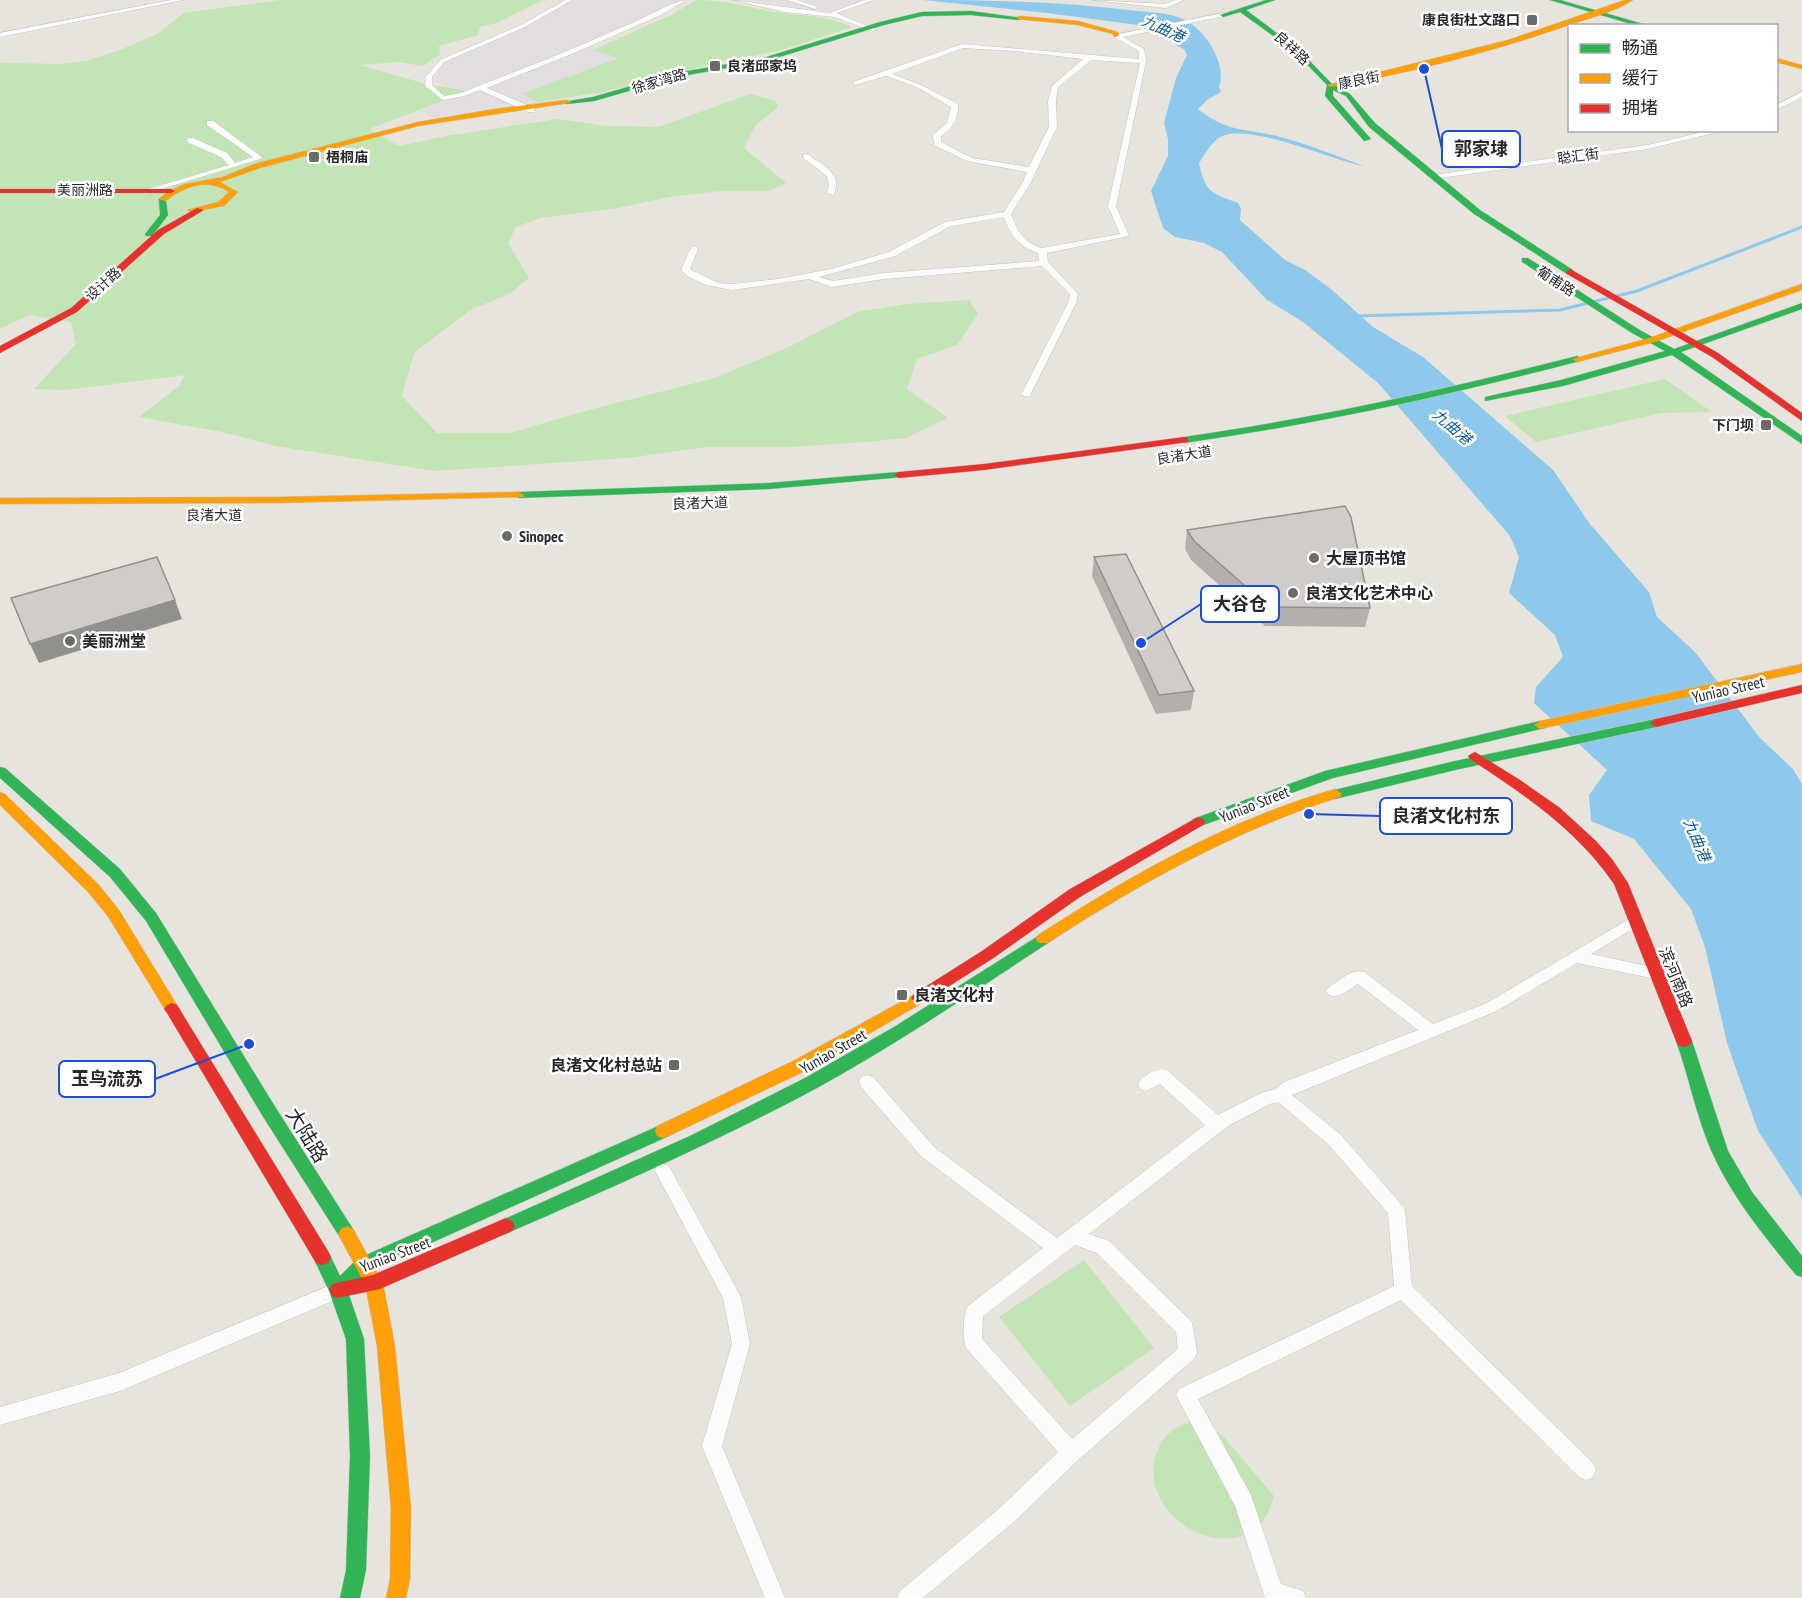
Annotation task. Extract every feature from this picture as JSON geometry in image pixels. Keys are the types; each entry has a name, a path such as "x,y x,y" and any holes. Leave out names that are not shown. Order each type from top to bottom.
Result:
{"main road":[{"path":"1223,15 1272,0"},
{"path":"1552,0 1585,9 1603,6 1643,24"},
{"name":"康良街","path":"1330,90 1498,46 1603,6 1630,0"},
{"name":"康良街","path":"1330,90 1351,76 1516,33 1585,9"},
{"name":"良祥路","path":"1242,10 1295,49 1330,90"},
{"name":"徐家湾路","path":"165,199 201,183 225,179 257,166 399,128 456,117 618,98 695,75 773,66 871,29 922,17 971,15 1067,24 1116,36"},
{"path":"1778,61 1802,67"},
{"path":"1330,90 1374,145"},
{"name":"葡甫路","path":"1330,90 1348,95 1372,125 1477,212 1571,273 1715,355 1802,418"},
{"name":"徐家湾路","path":"227,186 286,163 390,135 458,120 528,109"},
{"path":"165,199 177,210 200,210 228,200 234,192 227,186 201,183"},
{"name":"美丽洲路","path":"0,191 148,192 165,199"},
{"name":"葡甫路","path":"1432,194 1551,279 1691,363 1802,441"},
{"name":"美丽洲路","path":"0,195 143,195 165,199"},
{"name":"设计路","path":"0,343 53,311 138,245 164,215 165,199"},
{"name":"设计路","path":"0,350 74,310 161,232 200,210"},
{"name":"良渚大道","path":"0,501 496,496 769,486 951,470 1109,452 1239,433 1476,386 1652,340 1802,287"},
{"path":"1473,402 1563,383 1673,352 1802,306"},
{"path":"768,500 1053,472"},
{"path":"484,510 529,509"},
{"name":"Yuniao Street","path":"338,1290 363,1265 649,1137 799,1066 910,1004 987,955 1075,893 1202,820 1330,774 1463,742 1802,668"},
{"name":"Yuniao Street","path":"338,1290 374,1283 657,1160 811,1083 908,1027 1117,890 1227,832 1296,805 1409,774 1545,748 1802,689"},
{"name":"滨河南路","path":"1463,742 1478,759 1545,802 1607,861 1621,883 1634,921 1686,1047 1720,1151 1735,1178 1780,1243 1802,1269"},
{"name":"大陆路","path":"0,771 115,873 151,917 268,1110 345,1230 374,1283 386,1346 401,1508 400,1579 396,1598"},
{"path":"0,797 94,889 114,914 318,1249 338,1290 355,1339 360,1456 356,1570 350,1598"}],"street":[{"path":"0,34 180,0"},
{"path":"569,0 523,26 442,60 427,81 431,90 443,98 453,98 570,53 659,14 683,0"},
{"path":"736,0 784,10 835,14 871,0"},
{"path":"790,0 835,14 871,29"},
{"path":"1095,0 1166,6 1181,0"},
{"path":"1116,36 1149,32 1223,15"},
{"name":"徐家湾路","path":"1116,36 1142,50 1143,61"},
{"path":"855,83 962,46 1014,48 1089,58 1143,61 1112,206 1125,236 1042,251 1033,249 1013,233 1007,214"},
{"path":"694,249 685,270 694,278 719,287 752,285 810,276 893,254 930,231 948,224 1007,214 1027,182 1053,127 1052,101 1055,86 1089,58"},
{"path":"886,74 919,86 955,106 954,117 945,131 937,135 936,143 948,152 959,158 1031,170"},
{"path":"481,88 528,109"},
{"path":"1778,107 1802,94"},
{"path":"148,192 259,158 210,123"},
{"name":"聪汇街","path":"1433,177 1648,147 1714,132"},
{"path":"190,140 224,155 234,166"},
{"path":"806,156 833,176 835,182 831,193"},
{"path":"1026,395 1073,301 1074,294 1044,263 1042,251"},
{"path":"810,276 832,284 885,276 1044,263"},
{"path":"1071,1453 973,1342 974,1312 1217,1125 1267,1098 1281,1095 1290,1087 1492,1007 1634,921"},
{"path":"1575,957 1656,973"},
{"path":"1334,991 1359,976 1431,1032"},
{"path":"1146,1084 1161,1075 1217,1125"},
{"path":"867,1082 928,1152 1057,1248"},
{"path":"1281,1095 1335,1140 1396,1210 1403,1290 1586,1470"},
{"path":"663,1171 732,1297 741,1344 712,1446 775,1598"},
{"path":"907,1598 1008,1514 1071,1453 1188,1352 1185,1328 1103,1247 1072,1236"},
{"path":"0,1416 120,1382 338,1290"},
{"path":"1296,1598 1273,1592 1244,1502 1186,1395 1403,1290"}],"shaded area":[{"path":"569,0 678,0 659,14 594,41 593,50 620,58 523,94 538,102 495,106 432,118 419,111 468,93 435,82 442,61 523,26"},
{"path":"752,0 870,0 833,12"}],"green space":[{"path":"280,0 543,0 497,23 480,27 478,35 439,46 440,55 422,66 400,62 360,65 426,84 469,91 369,129 399,146 446,136 558,119 607,126 658,127 750,94 776,101 778,107 756,125 744,148 786,183 769,191 721,191 669,197 618,208 540,218 516,227 508,243 529,278 511,293 470,310 414,353 402,396 437,433 510,433 585,411 715,378 791,346 857,312 907,304 969,300 978,314 957,345 917,359 907,389 948,418 906,438 790,447 707,447 627,458 434,471 276,446 222,432 139,417 179,386 185,375 65,390 34,389 76,344 71,322 29,315 0,329 0,63 61,64 86,61 120,50 157,34 184,13"},
{"path":"696,0 726,2 775,12 824,18 852,27 778,51 720,62 603,92 538,102 522,94 619,58 593,50 673,14"},
{"path":"1665,379 1712,412 1661,413 1536,442 1505,416"},
{"path":"1084,1260 1154,1348 1070,1406 999,1317"},
{"path":"1200,1419 1224,1437 1274,1496 1268,1513 1253,1530 1235,1538 1214,1538 1194,1531 1176,1518 1162,1501 1154,1481 1155,1458 1161,1442 1177,1427"}],"water":[{"name":"九曲港","path":"923,0 1077,5 1156,13 1183,19 1206,38 1220,68 1221,92 1207,100 1198,109 1228,126 1290,140 1364,166 1265,137 1245,134 1228,134 1216,140 1199,163 1207,186 1215,194 1238,203 1241,209 1240,220 1285,260 1305,270 1331,289 1373,327 1423,357 1553,470 1590,524 1649,592 1657,617 1695,652 1760,738 1793,769 1802,784 1802,1198 1758,1131 1727,1043 1705,947 1691,909 1634,839 1591,821 1589,795 1607,770 1534,703 1536,687 1563,657 1555,635 1509,593 1519,557 1510,536 1378,383 1303,322 1267,300 1222,252 1204,243 1175,237 1163,228 1151,191 1168,156 1168,139 1164,123 1176,78 1187,55 1184,49 1177,46 1171,36 1153,27"}],"building":[{"name":"良渚文化艺术中心","path":"1345,506 1351,517 1370,608 1269,607 1194,541 1187,530"},
{"path":"1126,554 1194,691 1159,695 1094,557"},
{"path":"157,557 175,600 30,644 11,598"}],"waterway":[{"path":"1356,316 1560,310 1637,291 1802,227"}],"traffic: fast":[{"path":"1223,15 1272,0"},
{"path":"1553,0 1640,24"},
{"path":"1242,10 1295,49 1330,85 1348,95 1372,125 1477,212 1570,272"},
{"path":"567,102 594,99 676,75 764,60 882,23 922,14 971,13 1019,18"},
{"path":"1330,85 1329,96 1367,139"},
{"path":"149,234 164,215 162,201"},
{"path":"1525,260 1635,331 1691,362 1802,441"},
{"path":"1488,399 1563,383 1673,352 1802,306"},
{"path":"1184,440 1283,425 1382,406 1577,359"},
{"path":"519,495 769,486 899,475"},
{"path":"1335,794 1455,765 1656,723"},
{"path":"1198,822 1330,774 1540,725"},
{"path":"0,771 115,873 151,917 268,1110 347,1234"},
{"path":"506,1226 622,1175 774,1103 900,1031 1043,939"},
{"path":"1684,1041 1715,1138 1727,1166 1757,1212 1802,1269"},
{"path":"338,1290 363,1265 663,1131"},
{"path":"322,1257 338,1290 355,1339 360,1456 356,1570 350,1598"}],"traffic: slow":[{"path":"1330,85 1487,48 1559,27 1630,0"},
{"path":"1019,18 1078,23 1116,33 1116,36"},
{"path":"1778,61 1802,67"},
{"path":"201,183 225,179 257,166 418,124 567,102"},
{"path":"163,199 170,193 198,183 217,184 234,192 221,204 191,210"},
{"path":"1577,359 1652,340 1802,287"},
{"path":"0,501 277,500 519,495"},
{"path":"1540,725 1802,668"},
{"path":"1043,939 1112,895 1183,855 1257,821 1335,794"},
{"path":"0,797 94,889 114,914 172,1009"},
{"path":"663,1131 799,1066 919,998"},
{"path":"347,1234 374,1283 386,1346 401,1508 400,1579 396,1598"}],"traffic: jam":[{"path":"0,191 171,191"},
{"path":"0,350 74,310 161,232 200,210"},
{"path":"1570,272 1715,355 1802,418"},
{"path":"899,475 984,467 1184,440"},
{"path":"1656,723 1802,689"},
{"path":"1475,756 1536,797 1574,827 1607,863 1621,883 1684,1041"},
{"path":"919,998 987,955 1075,893 1198,822"},
{"path":"172,1009 322,1257"},
{"path":"338,1290 374,1283 506,1226"}],"place":[{"name":"康良街杜文路口","path":"1532,20"},
{"name":"良渚邱家坞","path":"715,66"},
{"name":"郭家埭","path":"1424,69"},
{"name":"梧桐庙","path":"314,157"},
{"name":"下门坝","path":"1766,425"},
{"name":"Sinopec","path":"507,536"},
{"name":"大屋顶书馆","path":"1314,558"},
{"name":"良渚文化艺术中心","path":"1293,593"},
{"name":"美丽洲堂","path":"70,641"},
{"name":"大谷仓","path":"1141,643"},
{"name":"良渚文化村东","path":"1309,814"},
{"name":"良渚文化村","path":"902,995"},
{"name":"玉鸟流苏","path":"249,1044"},
{"name":"良渚文化村总站","path":"674,1065"}]}
